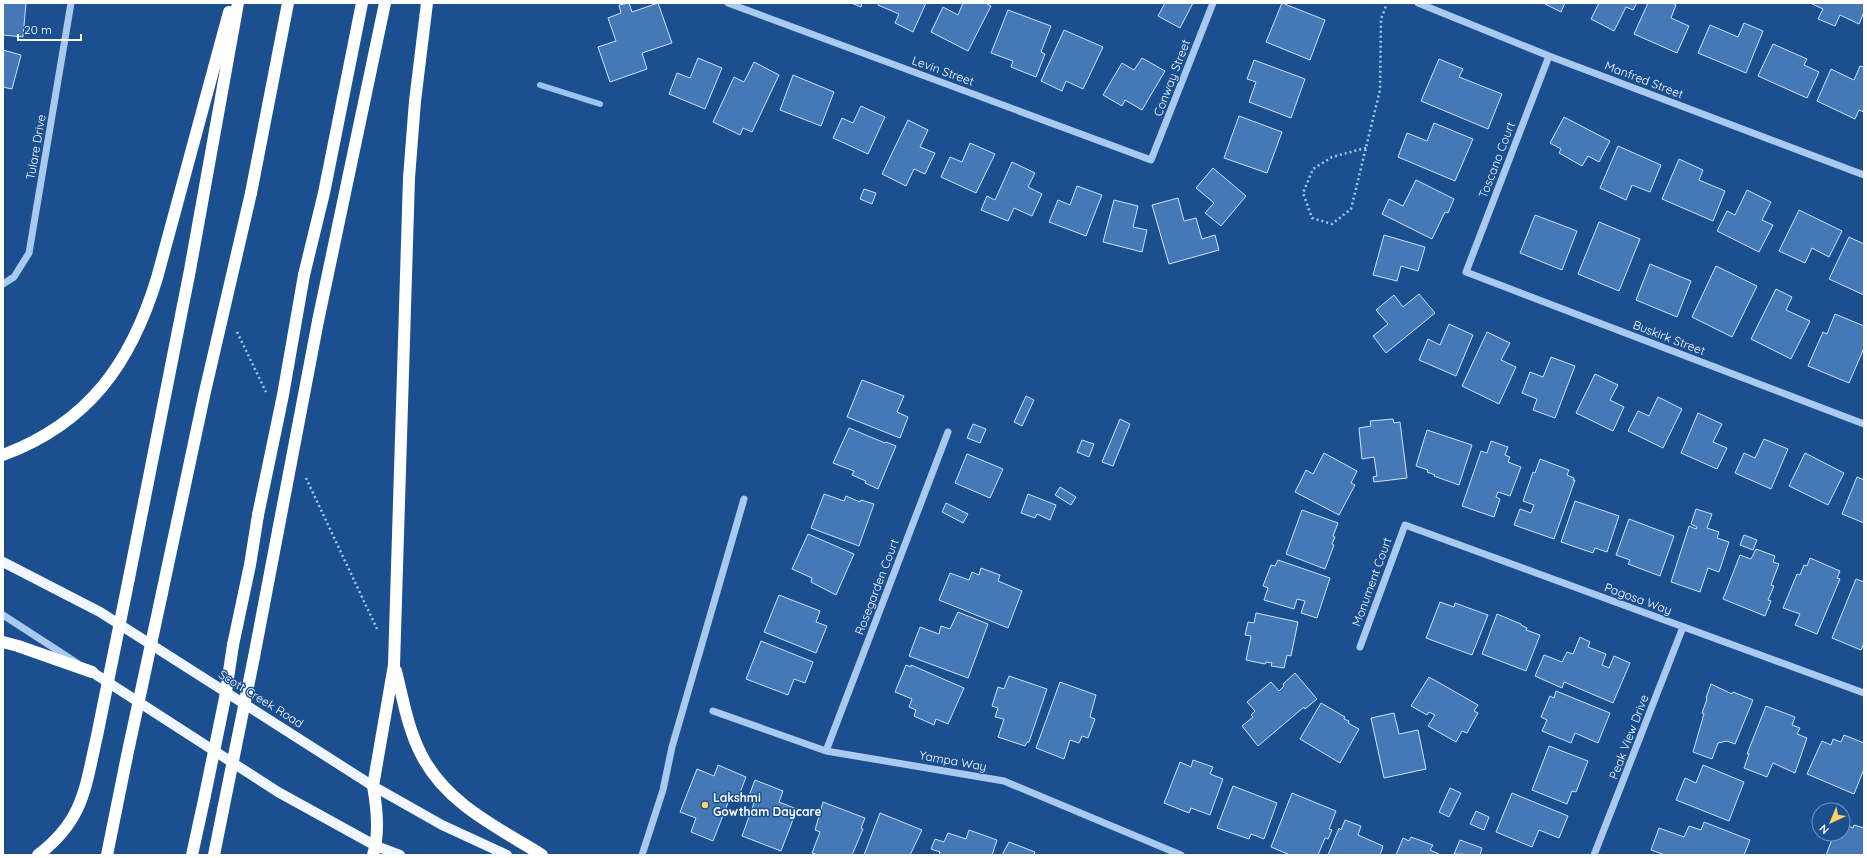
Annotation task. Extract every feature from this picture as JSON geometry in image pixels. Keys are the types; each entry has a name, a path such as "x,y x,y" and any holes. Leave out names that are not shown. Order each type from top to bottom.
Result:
{"highway":[{"path":"3,455 32,443 56,429 76,414 110,378 125,356 148,307 157,278 231,3"},
{"path":"38,855 52,844 66,829 77,811 84,790 129,578 186,293 238,3"},
{"path":"107,855 204,396 250,193 288,3"},
{"path":"192,855 225,698 233,645 283,395 304,275 324,193 362,3"},
{"path":"214,855 254,657 318,321 385,3"},
{"path":"374,851 377,804 373,786 394,665 408,202 415,101 427,3"},
{"path":"3,642 92,672"},
{"path":"394,665 410,728 421,755 434,776 452,797 472,812 542,855"}],"main road":[{"name":"Scott Creek Road","path":"3,562 100,612 373,786 442,825 507,855"},
{"path":"92,672 278,792 374,851 400,855"}],"street":[{"name":"Tulare Drive","path":"3,284 14,277 29,253 71,3"},
{"name":"Levin Street","path":"728,3 1151,160"},
{"name":"Conway Street","path":"1151,160 1213,3"},
{"name":"Manfred Street","path":"1418,3 1549,56 1864,175"},
{"name":"Toscano Court","path":"1466,272 1549,56"},
{"name":"Buskirk Street","path":"1466,272 1864,424"},
{"name":"Rosegarden Court","path":"826,751 948,432"},
{"path":"642,855 661,797 672,747 744,499"},
{"name":"Pagosa Way","path":"1405,525 1864,693"},
{"name":"Monument Court","path":"1360,647 1405,525"},
{"path":"3,616 92,672"},
{"name":"Peak View Drive","path":"1594,855 1683,627"},
{"name":"Yampa Way","path":"713,711 826,751 1004,781 1181,855"}],"path":[{"path":"1366,148 1332,158 1313,169 1303,193 1312,218 1332,224 1351,209 1366,148 1380,90 1381,19 1387,3"}],"building":[{"path":"3,3 26,3 23,37 3,35"},
{"path":"629,3 632,12 658,3 672,43 642,53 647,69 610,82 598,47 616,41 608,18 621,13 619,5"},
{"path":"851,3 862,3 861,7"},
{"path":"879,3 926,3 913,32 895,23 899,14 878,5"},
{"path":"963,3 985,3 991,6 968,51 931,32 943,7 958,15"},
{"path":"1165,3 1193,3 1180,28 1158,16"},
{"path":"1282,3 1325,20 1310,60 1266,42"},
{"path":"1543,3 1565,3 1561,12"},
{"path":"1599,3 1637,3 1633,10 1626,7 1614,31 1591,19"},
{"path":"1648,3 1672,3 1676,5 1671,18 1689,26 1677,53 1634,34"},
{"path":"1810,3 1864,3 1864,12 1859,24 1840,15 1835,26 1818,19 1823,9"},
{"path":"1008,10 1051,26 1041,52 1045,54 1036,77 1011,67 1013,61 991,53"},
{"path":"1744,23 1763,31 1746,73 1698,53 1710,25 1738,37"},
{"path":"1064,30 1103,47 1083,89 1066,81 1062,91 1041,81"},
{"path":"1773,44 1807,59 1804,65 1819,72 1807,98 1758,76"},
{"path":"3,50 21,55 12,89 3,87"},
{"path":"698,58 722,68 705,109 669,94 677,73 690,78"},
{"path":"1142,58 1165,71 1142,110 1125,100 1122,106 1103,95 1122,63 1134,70"},
{"path":"1439,59 1463,69 1459,77 1502,94 1488,129 1421,101"},
{"path":"1254,60 1305,79 1291,118 1249,102 1256,82 1247,79"},
{"path":"754,62 779,75 752,132 743,128 740,135 713,122 734,77 744,82"},
{"path":"1860,66 1864,67 1864,112 1859,110 1855,119 1817,101 1831,69 1854,80"},
{"path":"793,75 834,92 821,126 780,110"},
{"path":"861,106 885,117 868,154 833,138 842,118 853,123"},
{"path":"1239,116 1282,132 1267,173 1224,158"},
{"path":"1564,117 1610,141 1599,162 1588,156 1582,166 1559,153 1561,149 1550,143"},
{"path":"908,120 928,130 920,147 935,153 925,174 914,169 906,186 882,174"},
{"path":"1434,123 1473,139 1455,181 1398,157 1407,133 1427,141"},
{"path":"970,143 995,154 976,193 941,177 950,157 962,162"},
{"path":"1618,146 1661,165 1650,192 1632,185 1626,200 1600,188"},
{"path":"1679,159 1703,170 1699,180 1725,191 1713,221 1662,199"},
{"path":"1012,162 1035,173 1028,187 1042,194 1032,216 1014,208 1008,221 981,210 987,196 995,200"},
{"path":"1213,168 1246,196 1221,226 1205,213 1214,203 1196,188"},
{"path":"1416,180 1454,199 1448,213 1445,212 1432,239 1382,214 1389,199 1403,206"},
{"path":"1077,186 1102,195 1086,236 1049,222 1058,200 1070,205"},
{"path":"864,189 876,193 872,204 860,199"},
{"path":"1747,190 1771,202 1762,220 1773,225 1759,252 1717,231 1727,211 1735,215"},
{"path":"1178,198 1184,221 1196,218 1202,239 1215,235 1219,250 1169,264 1152,205"},
{"path":"1114,200 1138,206 1133,227 1147,230 1142,252 1103,242"},
{"path":"1799,210 1842,231 1829,257 1812,248 1805,263 1779,251"},
{"path":"1535,215 1577,231 1562,270 1520,253"},
{"path":"1599,222 1640,239 1619,291 1578,274"},
{"path":"1384,235 1425,247 1418,271 1401,266 1397,281 1373,275"},
{"path":"1849,237 1864,244 1864,295 1829,279"},
{"path":"1650,264 1691,281 1677,317 1636,300"},
{"path":"1716,266 1757,286 1732,337 1692,317"},
{"path":"1776,289 1792,297 1786,310 1810,321 1791,359 1751,339"},
{"path":"1419,294 1435,313 1386,353 1373,336 1388,324 1376,310 1394,295 1403,307"},
{"path":"1835,314 1864,326 1864,348 1849,383 1808,366 1823,332 1827,334"},
{"path":"1449,324 1473,335 1456,376 1419,360 1428,339 1440,345"},
{"path":"1487,332 1510,343 1501,360 1516,367 1499,404 1462,386"},
{"path":"1551,357 1575,366 1555,418 1533,410 1537,399 1522,393 1530,372 1543,377"},
{"path":"1595,374 1618,385 1610,400 1624,407 1613,431 1576,413"},
{"path":"862,380 904,396 897,412 908,417 900,438 847,417"},
{"path":"1026,396 1034,400 1022,426 1014,422"},
{"path":"1658,397 1682,409 1663,448 1628,431 1638,411 1649,416"},
{"path":"1698,413 1722,424 1713,442 1727,448 1717,469 1681,453"},
{"path":"1120,419 1130,424 1113,466 1102,462"},
{"path":"1393,419 1394,423 1400,422 1407,478 1374,482 1373,477 1377,476 1374,457 1362,459 1359,428 1371,426 1370,421"},
{"path":"973,424 986,429 980,443 967,438"},
{"path":"849,428 896,446 878,489 865,483 866,481 852,475 854,471 833,463"},
{"path":"1427,430 1472,445 1459,485 1434,476 1435,475 1427,472 1428,470 1416,466"},
{"path":"1764,439 1788,449 1771,489 1735,473 1744,453 1755,458"},
{"path":"1082,440 1094,444 1089,457 1077,452"},
{"path":"1491,441 1508,447 1505,455 1510,457 1508,462 1521,467 1510,496 1498,492 1496,497 1500,499 1494,517 1462,506 1481,451 1487,453"},
{"path":"1324,453 1357,471 1351,483 1355,485 1339,515 1295,492 1306,470 1313,474"},
{"path":"1805,453 1844,473 1828,505 1789,486"},
{"path":"967,454 1003,469 990,498 955,483"},
{"path":"1540,459 1569,470 1567,475 1575,480 1554,539 1514,525 1520,509 1531,513 1534,505 1523,501 1533,472 1535,473"},
{"path":"1857,477 1864,480 1864,523 1842,514"},
{"path":"1060,487 1076,497 1071,505 1055,495"},
{"path":"824,494 844,501 846,496 860,502 861,500 874,504 859,546 811,528"},
{"path":"1028,494 1056,505 1050,520 1037,514 1035,518 1021,513"},
{"path":"1575,501 1619,516 1607,552 1595,548 1593,553 1561,542"},
{"path":"946,503 968,514 963,523 942,512"},
{"path":"1696,509 1712,514 1707,528 1719,532 1717,538 1729,542 1719,572 1708,568 1700,592 1671,582 1689,526 1696,529 1697,527 1691,524"},
{"path":"1302,510 1338,523 1333,536 1335,537 1332,544 1334,545 1325,569 1286,554"},
{"path":"1629,519 1674,536 1660,576 1628,564 1630,560 1616,555"},
{"path":"808,534 854,554 836,595 811,582 812,578 792,569"},
{"path":"1744,535 1757,540 1753,550 1740,545"},
{"path":"1756,549 1775,556 1773,562 1779,564 1771,585 1774,586 1768,600 1771,601 1765,616 1723,599 1740,555 1751,559"},
{"path":"1810,558 1840,571 1837,578 1840,579 1817,634 1795,625 1800,614 1783,608 1797,574 1800,575 1804,565 1807,566"},
{"path":"1278,560 1330,578 1317,618 1301,613 1305,601 1297,599 1294,609 1264,600 1268,588 1263,586 1271,565 1275,566"},
{"path":"981,568 1000,575 998,581 1022,591 1008,628 939,600 950,573 969,580 972,572 979,575"},
{"path":"1856,579 1864,582 1864,643 1861,650 1832,638"},
{"path":"779,595 820,611 816,622 827,626 816,653 764,632"},
{"path":"1440,602 1454,607 1455,603 1488,615 1472,655 1426,638"},
{"path":"958,612 988,624 968,678 909,656 920,627 939,634 941,626 950,629"},
{"path":"1256,613 1298,622 1291,656 1287,655 1284,668 1271,666 1272,663 1266,662 1265,664 1246,660 1251,636 1245,635 1248,622 1254,623"},
{"path":"1497,614 1521,624 1527,628 1526,630 1540,635 1526,671 1482,654"},
{"path":"1580,637 1590,642 1588,647 1606,654 1602,665 1609,668 1614,656 1630,663 1613,703 1564,682 1562,688 1535,676 1544,655 1562,662 1567,652 1573,654"},
{"path":"761,641 813,662 805,683 794,679 788,695 746,679"},
{"path":"906,665 911,667 911,665 964,688 948,724 936,719 934,725 914,716 916,710 909,707 912,699 895,692"},
{"path":"1295,673 1317,699 1305,709 1304,707 1258,746 1242,726 1253,717 1251,715 1255,711 1247,702 1271,682 1279,691 1284,686 1283,684"},
{"path":"1009,676 1047,689 1029,742 1027,742 1025,746 998,737 1004,719 995,717 998,708 992,706 998,687 1004,689"},
{"path":"1429,677 1478,705 1474,711 1478,713 1467,733 1462,731 1456,742 1428,726 1435,715 1429,712 1427,715 1411,706"},
{"path":"1060,682 1096,695 1090,717 1095,719 1088,738 1082,736 1079,743 1070,740 1064,759 1036,748"},
{"path":"1711,684 1732,694 1733,692 1753,700 1735,744 1727,741 1718,743 1712,759 1693,752 1704,714 1702,713"},
{"path":"1556,691 1610,713 1598,743 1575,733 1571,743 1542,731 1547,720 1541,717 1550,696 1554,698"},
{"path":"1321,703 1345,717 1344,719 1349,721 1348,723 1359,729 1340,763 1300,739"},
{"path":"1766,706 1795,717 1792,725 1800,728 1797,734 1807,738 1795,773 1773,763 1767,777 1744,768 1749,754 1747,754"},
{"path":"1394,713 1399,734 1418,730 1426,769 1384,778 1371,718"},
{"path":"1844,735 1864,743 1864,769 1854,794 1807,774 1822,741 1831,745 1833,739 1841,742"},
{"path":"1549,746 1588,761 1576,792 1572,791 1567,804 1532,790"},
{"path":"1193,760 1213,767 1210,774 1223,779 1210,815 1191,808 1189,813 1164,803 1180,762 1191,767"},
{"name":"Lakshmi Gowtham Daycare","path":"718,765 746,777 738,798 731,795 713,841 691,832 696,818 680,812 697,769 714,776"},
{"path":"1703,765 1744,782 1729,821 1676,800 1685,778 1696,783"},
{"path":"755,780 783,791 779,802 797,809 781,851 742,836 754,803 747,801"},
{"path":"1233,786 1277,803 1264,839 1251,834 1249,839 1217,828"},
{"path":"1450,788 1461,793 1449,817 1439,812"},
{"path":"1292,793 1336,811 1329,829 1332,830 1328,839 1325,838 1318,855 1290,855 1271,847"},
{"path":"1512,793 1568,816 1559,838 1539,830 1532,847 1496,832"},
{"path":"823,802 865,818 861,828 863,829 852,855 818,855 812,853 820,832 815,830"},
{"path":"1476,811 1489,817 1484,830 1470,824"},
{"path":"880,813 922,830 910,855 864,855"},
{"path":"1345,820 1361,826 1358,835 1383,846 1380,855 1328,855 1339,828 1341,830"},
{"path":"1704,822 1750,840 1744,855 1665,855 1651,850 1659,828 1684,837 1689,826 1701,830"},
{"path":"1854,825 1864,828 1864,855 1826,855 1831,842 1851,842 1851,827 1853,828"},
{"path":"969,830 997,840 992,855 939,855 940,852 931,849 935,839 944,842 948,833 966,839"},
{"path":"1411,837 1433,845 1430,850 1441,855 1396,855 1403,838 1409,841"},
{"path":"1460,840 1482,848 1480,855 1454,854"},
{"path":"1009,842 1035,852 1034,855 1002,855"}],"waterway":[{"path":"540,85 600,104"}],"place":[{"name":"Lakshmi Gowtham Daycare","path":"705,805"}]}
